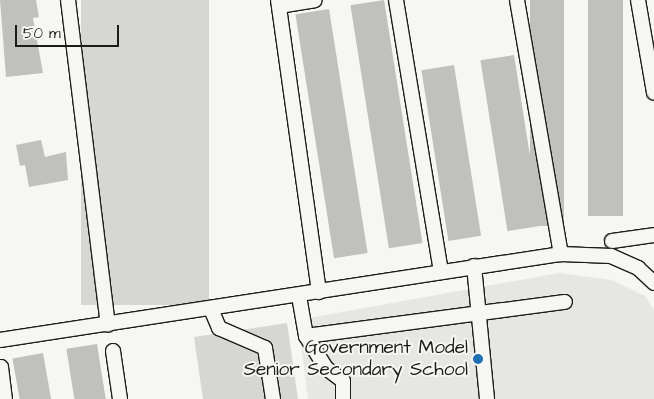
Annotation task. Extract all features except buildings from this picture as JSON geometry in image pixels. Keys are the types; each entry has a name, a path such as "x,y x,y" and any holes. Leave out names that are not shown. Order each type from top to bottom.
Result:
{"street":[{"path":"68,0 108,325"},
{"path":"315,0 278,3 320,292"},
{"path":"396,0 442,271"},
{"path":"517,0 561,254"},
{"path":"638,0 654,92"},
{"path":"612,241 654,235"},
{"path":"0,340 299,296 442,271 561,254 611,256 638,268 654,283"},
{"path":"474,266 487,399"},
{"path":"299,296 306,336 326,368 342,381 343,399"},
{"path":"306,336 564,302"},
{"path":"211,309 219,328 265,348 273,399"},
{"path":"113,351 120,399"},
{"path":"1,368 6,399"}],"shaded area":[{"path":"81,0 209,0 209,305 81,305"},
{"name":"Government Model Senior Secondary School","path":"559,273 612,280 645,296 654,310 654,399 308,399 298,320"},
{"path":"287,323 298,399 203,399 194,337"}],"place":[{"name":"Government Model Senior Secondary School","path":"478,359"}]}
